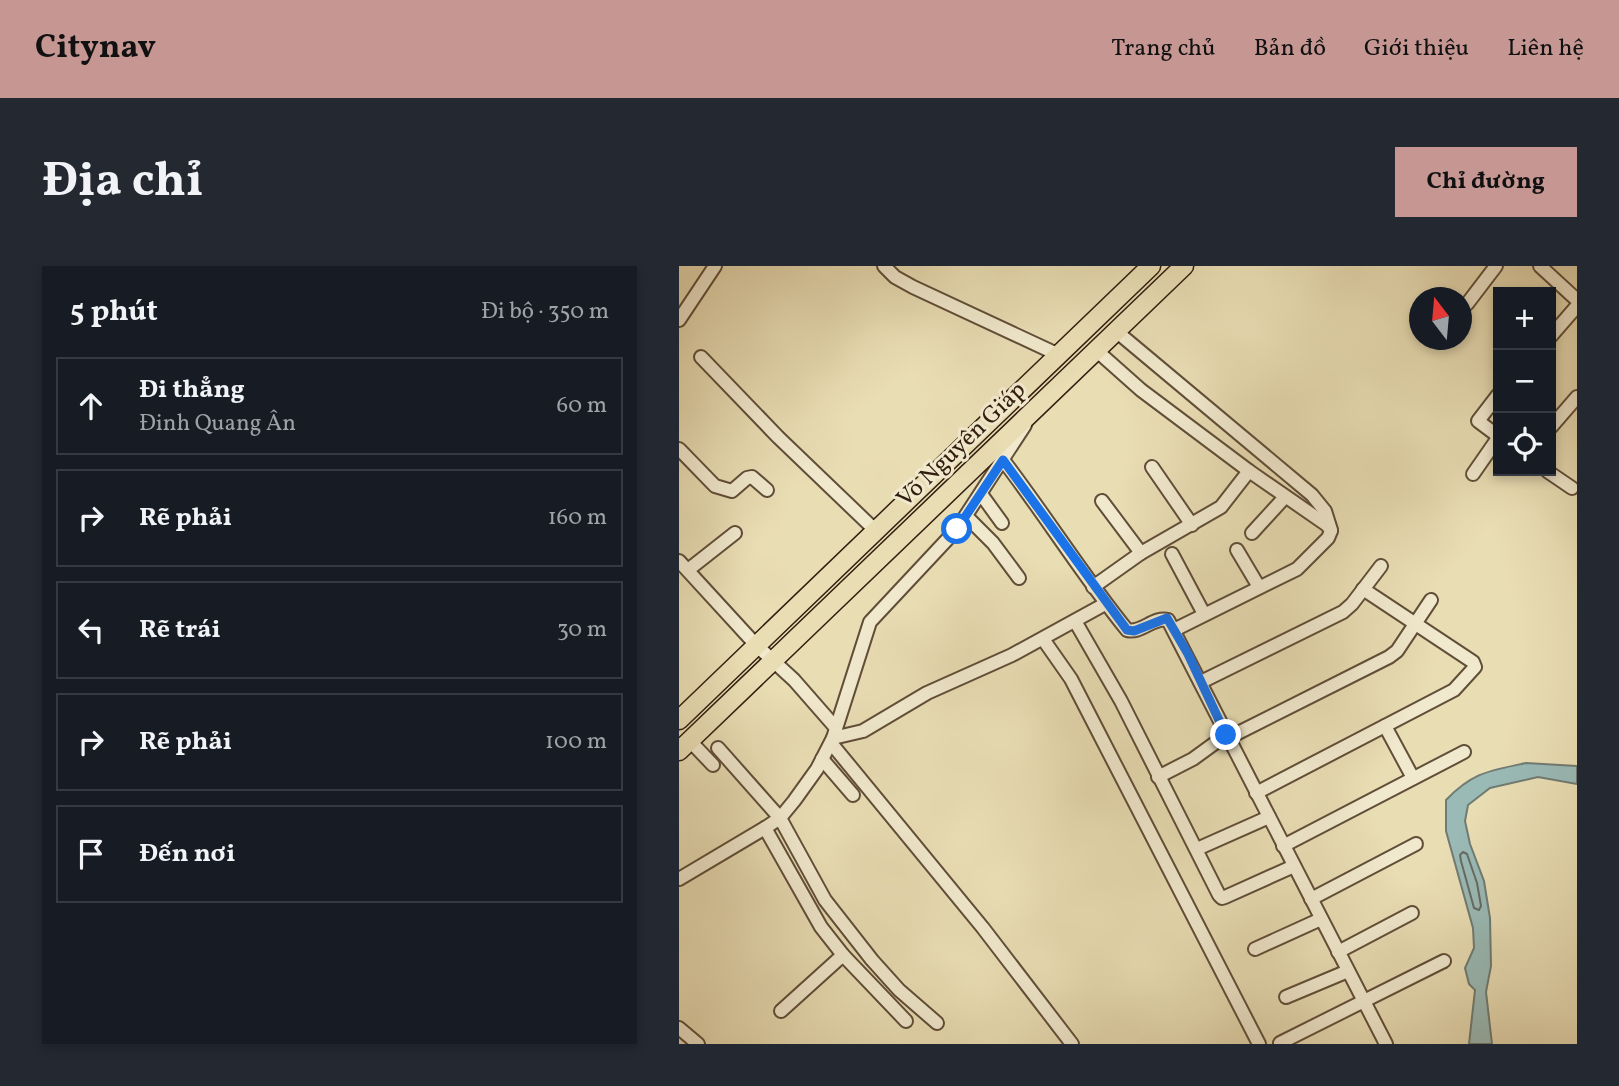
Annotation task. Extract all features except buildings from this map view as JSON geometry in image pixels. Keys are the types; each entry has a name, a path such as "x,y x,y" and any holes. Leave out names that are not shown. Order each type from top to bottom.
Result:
{"highway":[{"name":"Võ Nguyên Giáp","path":"684,746 1184,266"},
{"name":"Võ Nguyên Giáp","path":"679,720 1059,355 1142,270"}],"street":[{"path":"679,320 715,266"},
{"path":"884,266 895,278 1059,355"},
{"path":"1472,297 1496,266"},
{"path":"1540,266 1577,300"},
{"path":"1556,330 1577,306"},
{"path":"1116,331 1312,495 1325,510 1331,531 1328,538 1297,569 1174,630"},
{"path":"1096,350 1141,390 1249,471 1327,525 1331,531"},
{"path":"701,357 778,437 876,531"},
{"path":"679,879 780,818 822,759 833,736 870,622 945,543 981,494 1031,416 1050,394"},
{"path":"1556,421 1577,397"},
{"path":"1493,402 1478,421 1493,433"},
{"path":"1473,474 1493,444"},
{"path":"679,449 720,489 732,491 752,477 767,490"},
{"path":"1003,460 1050,522 1105,604 1128,631 1167,618 1386,1044"},
{"path":"1152,467 1192,525"},
{"path":"1093,587 1141,553 1221,507 1249,471"},
{"path":"1555,476 1572,488"},
{"path":"981,494 1002,523"},
{"path":"1252,533 1285,497"},
{"path":"1102,501 1141,553"},
{"path":"966,516 987,536 1019,578"},
{"path":"735,533 683,565 762,640 768,665 833,736 1072,1044"},
{"path":"1237,550 1259,587"},
{"path":"1172,554 1204,614"},
{"path":"1201,682 1334,617 1352,604 1381,566"},
{"path":"1256,793 1454,690 1476,664 1363,589"},
{"path":"1158,777 1193,759 1227,736 1389,657 1397,651 1431,600"},
{"path":"833,736 863,730 927,693 1043,639 1105,604"},
{"path":"1075,621 1121,701 1222,898 1294,866"},
{"path":"1043,639 1071,679 1259,1044"},
{"path":"1385,726 1413,778"},
{"path":"684,746 713,765"},
{"path":"718,748 780,818 825,901 899,990 937,1023"},
{"path":"1283,846 1464,752"},
{"path":"822,759 853,795"},
{"path":"1197,849 1269,817"},
{"path":"765,828 821,926 843,955 906,1021"},
{"path":"1311,899 1416,844"},
{"path":"1338,952 1412,914"},
{"path":"1255,949 1321,919"},
{"path":"781,1011 843,955"},
{"path":"1280,1042 1444,961"},
{"path":"1286,997 1348,971"},
{"path":"679,1028 698,1044"}],"water":[{"path":"1526,763 1577,766 1577,784 1538,777 1490,788 1468,805 1465,821 1470,844 1484,881 1490,918 1491,966 1486,992 1492,1044 1469,1044 1475,990 1469,984 1465,968 1474,948 1473,928 1446,831 1446,800 1473,778"}],"route":[{"path":"957,529 1003,460 1050,522 1093,587 1127,630 1131,632 1167,618 1188,654 1226,735"}]}
